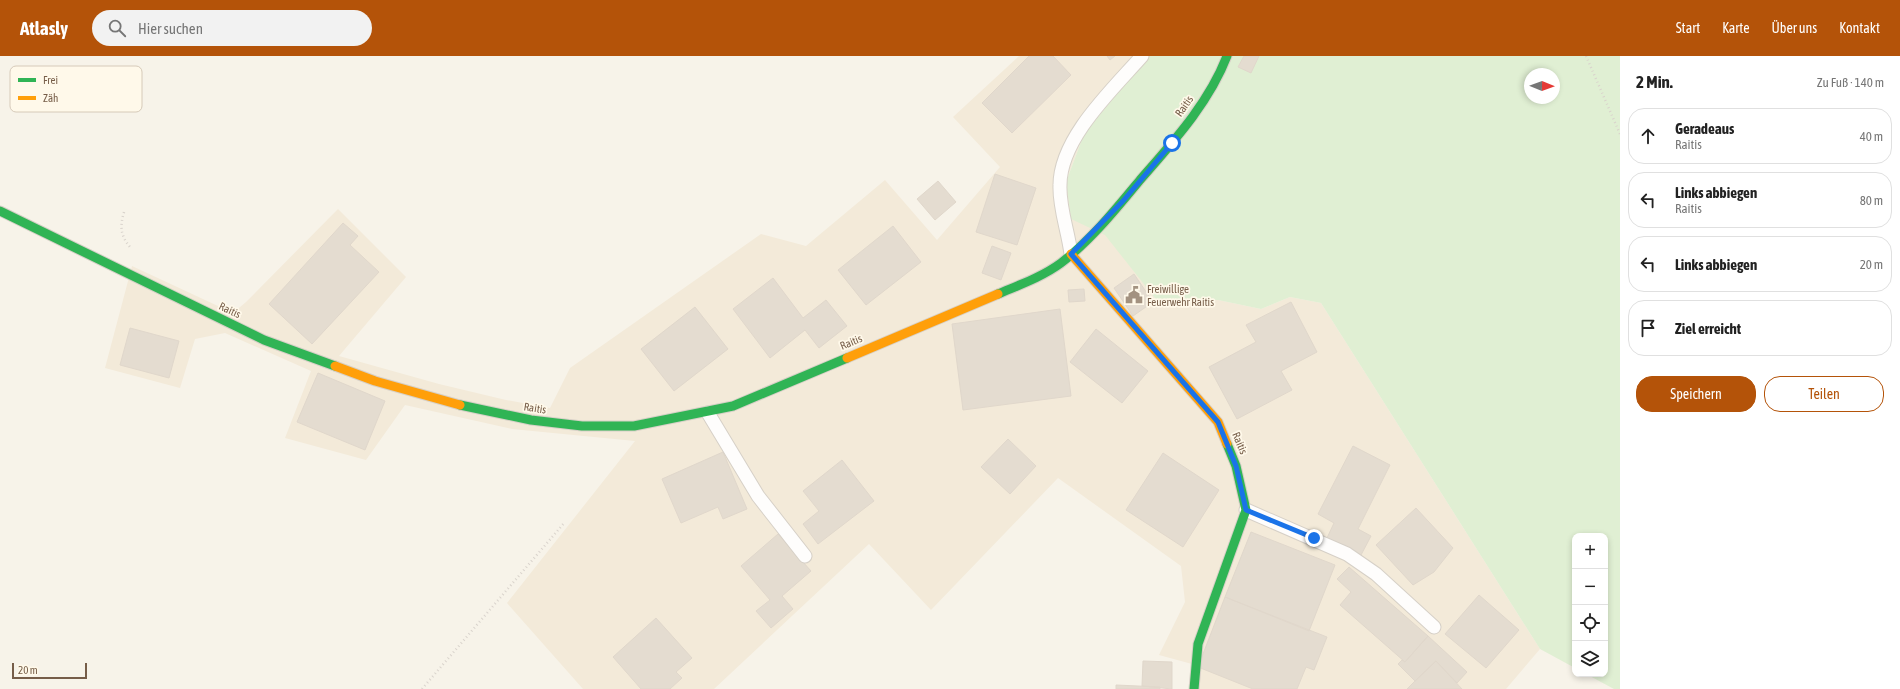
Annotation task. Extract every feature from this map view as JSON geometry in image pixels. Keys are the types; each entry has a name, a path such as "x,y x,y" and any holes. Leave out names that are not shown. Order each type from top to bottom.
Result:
{"street":[{"name":"Raitis","path":"0,211 264,340 389,385 492,413 582,426 634,426 708,413 733,406 1031,280 1050,270 1071,254 1123,201 1172,143 1208,93 1227,56"},
{"name":"Raitis","path":"1071,254 1218,422 1236,466 1246,510"},
{"path":"1194,689 1198,644 1246,510"}],"lane":[{"path":"1071,254 1061,201 1060,184 1062,169 1069,151 1083,125 1142,56"},
{"path":"708,413 758,496 805,556"},
{"path":"1246,510 1347,554 1376,574 1434,627"}],"path":[{"path":"1586,56 1620,134"},
{"path":"422,689 565,522"}],"shaded area":[{"path":"1019,56 1148,56 1084,134 1066,182 1158,302 1218,300 1261,309 1290,297 1321,303 1540,649 1506,689 1192,689 1192,664 1159,655 1185,602 1181,566 1058,478 931,610 869,544 714,689 583,689 507,603 635,441 512,429 405,405 366,460 285,438 311,371 225,333 195,339 180,388 105,368 132,266 233,313 246,302 338,209 406,277 339,356 439,384 506,400 550,408 570,368 761,234 806,246 885,180 937,240 1000,167 953,117"}],"green space":[{"path":"1148,56 1620,56 1620,689 1614,689 1592,677 1608,677 1608,533 1572,533 1572,666 1540,649 1321,303 1290,297 1261,309 1218,300 1158,302 1105,235 1071,219 1066,182 1084,134"}],"building":[{"path":"1029,56 1053,56 1071,75 1012,133 982,103"},
{"path":"1107,56 1115,56 1110,60"},
{"path":"1244,56 1259,56 1251,73 1238,67"},
{"path":"995,174 1036,188 1017,245 976,232"},
{"path":"938,181 956,202 935,220 917,199"},
{"path":"343,223 358,236 350,245 379,272 312,344 269,304"},
{"path":"893,226 921,262 866,305 838,270"},
{"path":"992,246 1011,253 1001,280 982,273"},
{"name":"Freiwillige Feuerwehr Raitis","path":"1134,274 1153,302 1133,316 1114,288"},
{"path":"773,278 803,318 826,300 847,326 819,348 805,330 770,358 733,309"},
{"path":"1084,289 1085,301 1069,302 1068,290"},
{"path":"1291,302 1317,352 1281,371 1292,390 1237,419 1209,367 1256,342 1246,325"},
{"path":"695,307 728,349 674,391 641,349"},
{"path":"1060,309 1071,396 963,410 952,324"},
{"path":"130,328 179,341 169,378 120,365"},
{"path":"1096,329 1148,371 1122,403 1070,362"},
{"path":"318,373 385,401 365,450 297,422"},
{"path":"1008,439 1036,466 1010,494 981,467"},
{"path":"1353,446 1390,465 1358,529 1371,536 1361,555 1327,538 1334,523 1318,514"},
{"path":"723,452 747,509 723,519 718,507 681,523 662,479"},
{"path":"1163,453 1219,490 1183,547 1126,510"},
{"path":"842,460 874,501 818,544 803,524 819,511 803,491"},
{"path":"1416,508 1453,548 1434,572 1413,585 1376,545"},
{"path":"1251,532 1335,565 1309,631 1225,597"},
{"path":"778,534 811,571 782,596 793,609 771,628 756,611 770,600 741,566"},
{"path":"1349,567 1428,636 1405,662 1340,605 1351,592 1337,579"},
{"path":"1479,595 1519,630 1486,668 1445,634"},
{"path":"1225,597 1327,637 1314,670 1306,667 1297,689 1253,689 1198,667"},
{"path":"656,618 692,658 676,672 682,678 670,689 641,689 613,657"},
{"path":"1428,636 1467,672 1457,683 1436,661 1415,681 1398,664 1402,660 1405,662"},
{"path":"1143,661 1172,662 1172,689 1142,686"},
{"path":"1436,661 1462,689 1407,689 1415,681"},
{"path":"1116,685 1160,687 1160,689 1116,689"}],"traffic: fast":[{"path":"998,294 1054,268 1072,254 1103,224 1189,121 1210,90 1227,56"},
{"path":"0,211 264,340 335,366"},
{"path":"460,405 531,420 582,426 634,426 733,406 847,358"},
{"path":"1194,689 1198,644 1246,510 1236,466 1227,444"}],"traffic: slow":[{"path":"1071,254 1218,422 1227,444"},
{"path":"847,358 998,294"},
{"path":"335,366 375,381 460,405"}],"place":[{"name":"Freiwillige Feuerwehr Raitis","path":"1134,295"}],"route":[{"path":"1172,143 1123,201 1071,254 1218,422 1236,466 1246,510 1314,538"}]}
